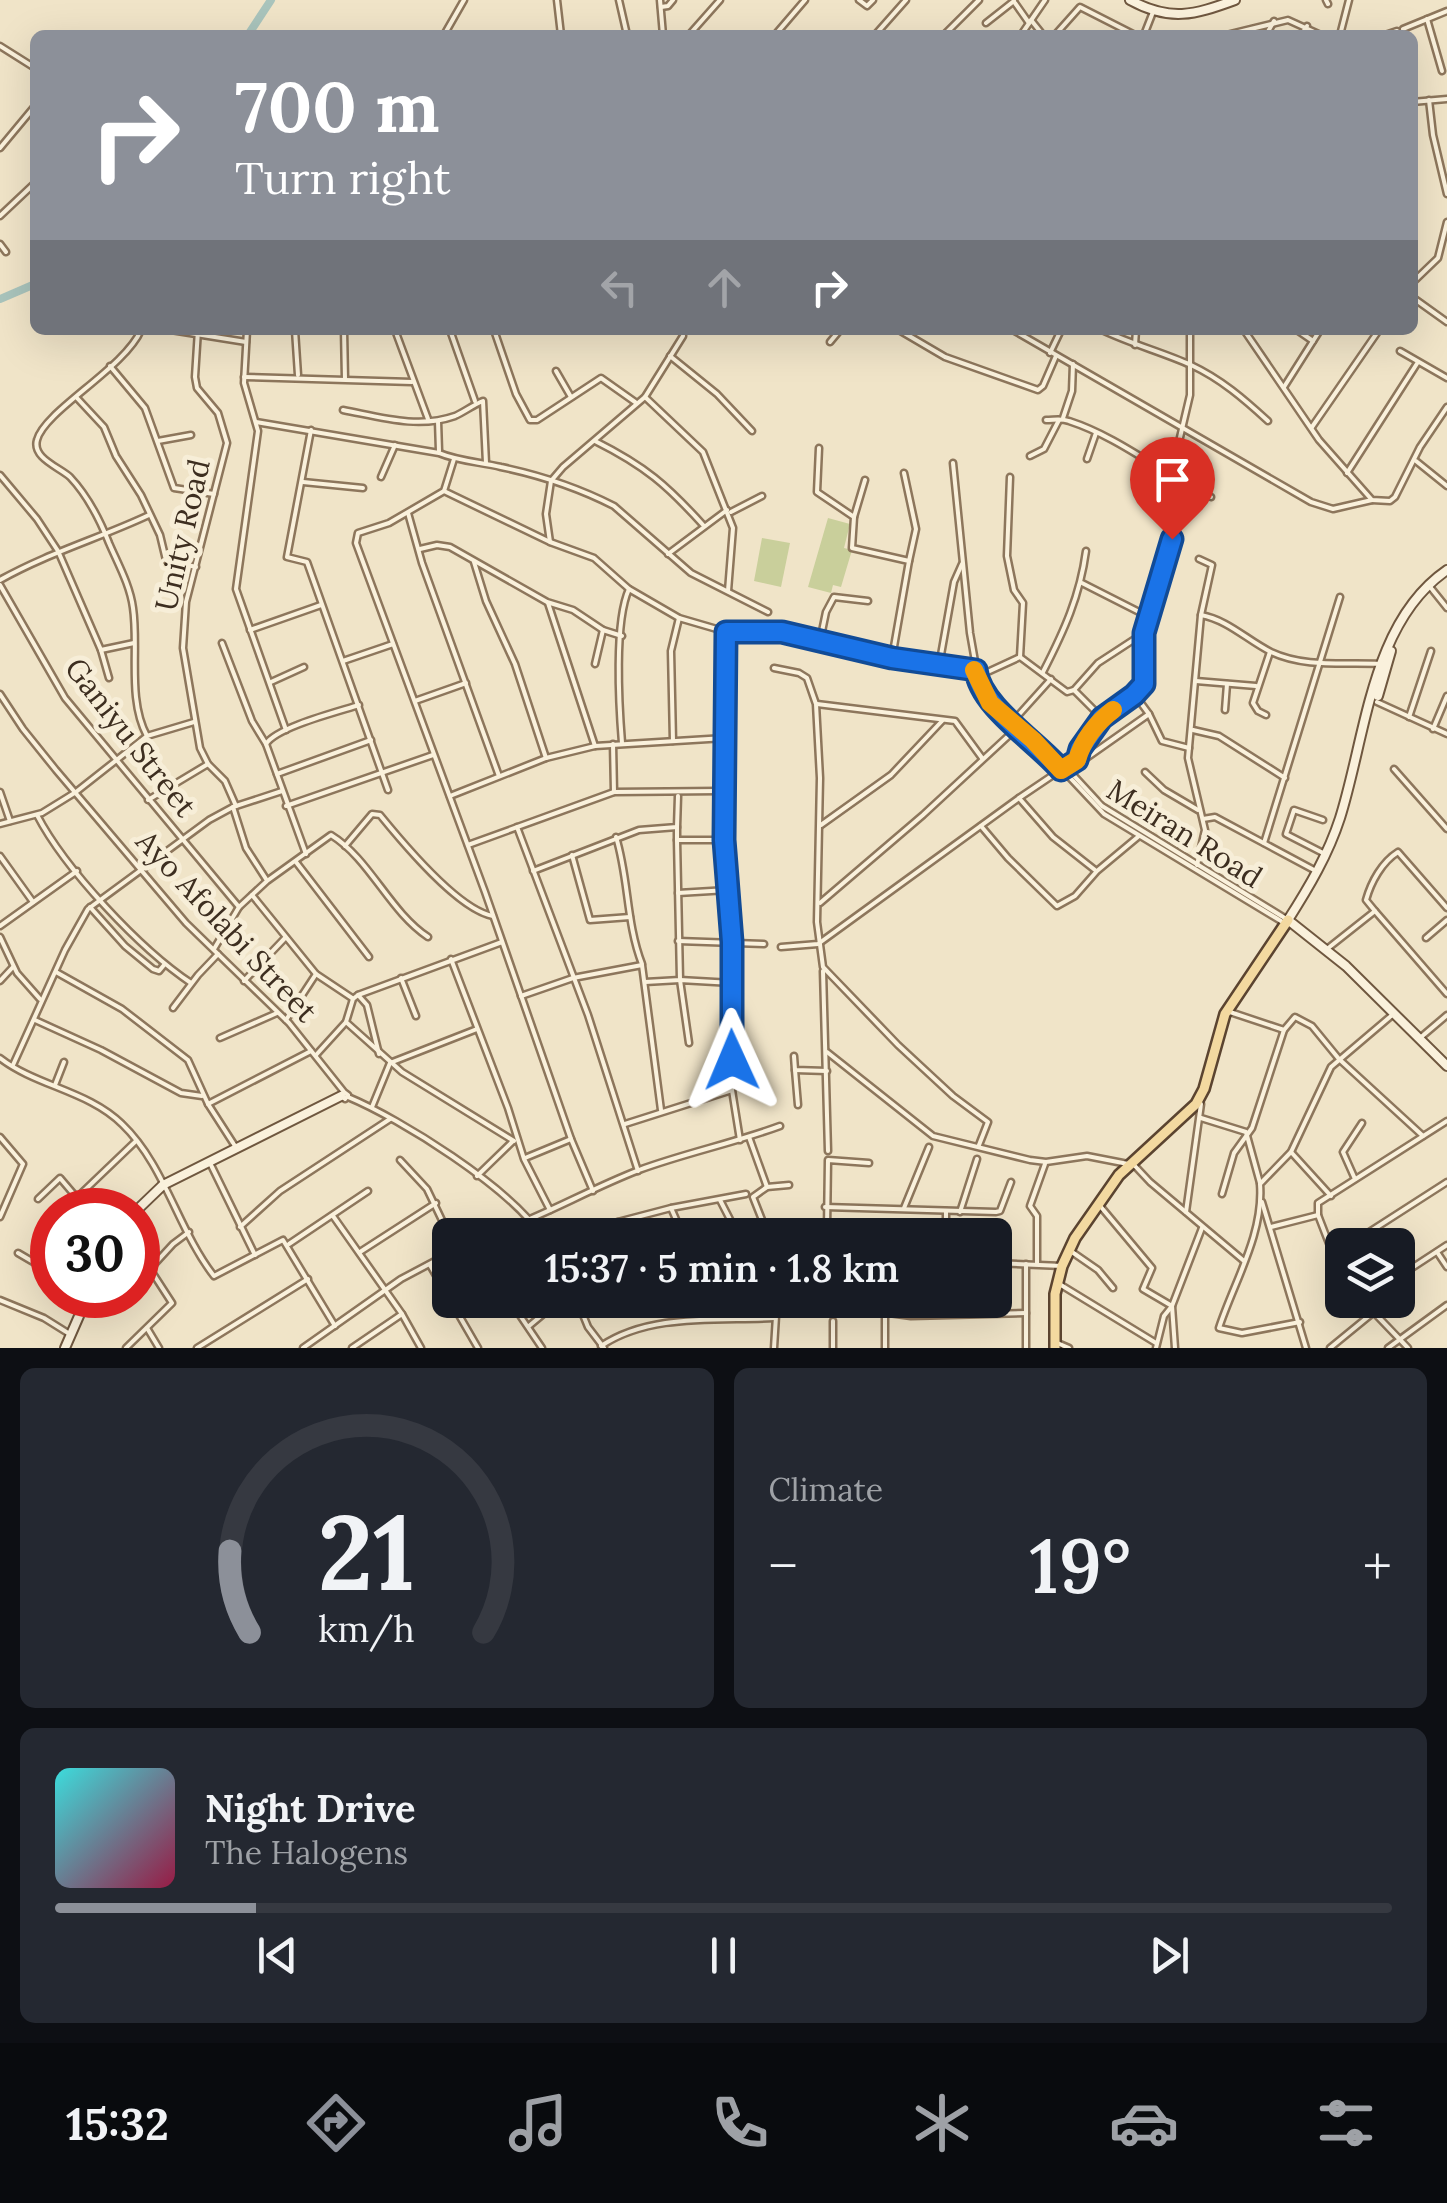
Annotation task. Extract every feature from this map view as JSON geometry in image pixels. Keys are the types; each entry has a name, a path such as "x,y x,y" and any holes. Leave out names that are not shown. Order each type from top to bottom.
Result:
{"main road":[{"path":"1130,0 1157,13 1182,15 1235,0"},
{"path":"1060,1346 1060,1285 1072,1252 1131,1165 1201,1104 1230,1012 1336,844 1381,664 1398,622 1438,579"},
{"path":"1060,1346 1055,1294 1062,1266 1093,1210 1131,1165 1196,1104 1226,1014 1289,923 1326,855 1403,624 1438,579"},
{"name":"Meiran Road","path":"1289,923 1327,949 1447,1068"},
{"name":"Meiran Road","path":"1311,938 1447,1068"},
{"path":"160,1188 235,1146 344,1095"},
{"path":"64,1348 77,1318"}],"street":[{"path":"447,30 464,0"},
{"path":"557,0 560,30"},
{"path":"620,0 625,30"},
{"path":"660,0 663,30"},
{"path":"661,8 673,0"},
{"path":"693,30 720,0"},
{"path":"779,30 805,0"},
{"path":"859,0 867,6 873,0"},
{"path":"879,30 906,0"},
{"path":"949,30 979,0"},
{"path":"1024,30 1045,0"},
{"path":"1147,30 1163,0"},
{"path":"1341,30 1349,0"},
{"path":"986,24 1013,1 1038,30"},
{"path":"1060,30 1080,7 1125,30"},
{"path":"1400,30 1447,10"},
{"path":"1427,19 1442,71"},
{"path":"1243,30 1288,20 1313,30"},
{"path":"1269,30 1274,21"},
{"path":"1029,23 1031,30"},
{"path":"1305,30 1307,26"},
{"path":"0,46 30,65"},
{"path":"1418,101 1447,99"},
{"path":"1429,100 1447,194"},
{"path":"0,148 30,112"},
{"path":"0,216 30,188"},
{"path":"1418,277 1438,258 1447,222"},
{"path":"0,244 6,252"},
{"path":"1418,301 1447,322"},
{"path":"138,335 131,346 42,429 36,446 38,453 84,494 106,535 132,603 139,714 147,736"},
{"name":"Unity Road","path":"198,335 194,377 218,413 226,436 182,627 194,722 208,764 225,782 246,848 268,881"},
{"path":"212,335 246,342"},
{"path":"247,335 244,376 256,422 237,597 286,730"},
{"path":"295,335 298,376"},
{"path":"344,335 344,378"},
{"path":"398,335 429,422"},
{"path":"452,335 476,403"},
{"path":"496,335 516,394 530,420 538,420 601,378 636,402"},
{"path":"830,342 836,335"},
{"path":"907,335 945,358 1038,390 1043,386 1060,335"},
{"path":"1021,335 1318,505 1342,508 1393,499 1447,407"},
{"path":"1112,335 1192,366 1234,390 1268,421"},
{"path":"1135,346 1136,335"},
{"path":"1165,501 1185,428 1192,366 1190,335"},
{"path":"1248,335 1312,428 1372,500"},
{"path":"1304,335 1313,341"},
{"path":"1284,387 1317,335"},
{"path":"1312,428 1377,335"},
{"path":"550,542 546,514 551,482 562,466 645,397 683,336"},
{"path":"1400,350 1447,378"},
{"path":"670,356 717,394 752,431"},
{"path":"1347,473 1418,362"},
{"path":"1030,456 1044,449 1061,419 1072,391 1073,364"},
{"path":"110,366 141,400 174,488 214,494"},
{"path":"556,371 571,397"},
{"path":"244,376 412,382"},
{"path":"645,397 703,452 728,511 733,535 728,592"},
{"path":"77,398 104,427 160,535 167,562 196,567"},
{"path":"343,410 403,422 429,422 458,415 483,402 486,463"},
{"path":"1046,420 1061,419 1119,442 1211,497"},
{"path":"438,421 439,453"},
{"path":"256,422 439,453 551,482 614,506 691,574 768,612"},
{"path":"311,430 288,560 307,562 388,790"},
{"path":"1087,459 1096,433"},
{"path":"158,441 191,435"},
{"path":"595,441 630,458 661,480 704,526"},
{"path":"381,477 395,446"},
{"path":"820,448 818,492 854,517"},
{"path":"454,459 444,491 408,513 356,536 366,576 593,1191"},
{"path":"1415,460 1447,486"},
{"path":"953,463 978,672"},
{"path":"892,658 916,529 904,473"},
{"path":"0,476 58,551 101,650 109,678"},
{"path":"1010,477 1006,556 1014,590 1024,603 1020,657"},
{"path":"866,480 854,517 852,548 909,561"},
{"path":"301,482 363,488"},
{"path":"444,491 550,542 594,558 629,589 679,618 726,632 782,632 892,658 978,672 1020,657"},
{"path":"668,554 728,511 762,496"},
{"path":"408,513 499,776"},
{"path":"0,583 58,551 150,515"},
{"path":"1077,760 1080,749 1102,718 1134,695 1145,680 1144,633 1172,539"},
{"path":"419,549 445,545 547,602 573,610 603,630 622,636"},
{"path":"1043,672 1072,616 1086,550"},
{"path":"1197,865 1205,840 1189,769 1189,748 1201,614 1212,565 1199,559"},
{"path":"473,560 546,758"},
{"path":"940,666 954,582 962,563"},
{"path":"1438,579 1447,608"},
{"name":"Ganiyu Street","path":"0,583 65,698 239,907"},
{"path":"1082,583 1150,618"},
{"path":"622,743 619,712 623,607 629,589"},
{"path":"820,642 826,612 834,597 868,602"},
{"path":"1264,843 1340,597"},
{"path":"547,602 596,746"},
{"path":"250,630 322,605"},
{"path":"1201,614 1228,625 1270,652 1318,665 1381,664"},
{"path":"673,741 671,650 679,618"},
{"path":"596,664 603,630"},
{"path":"726,632 724,840 732,942 732,1090 740,1140"},
{"path":"1020,657 1066,692 1074,690 1098,662 1144,633"},
{"path":"222,643 252,721 266,744 306,854"},
{"path":"101,650 134,644"},
{"path":"343,661 394,644"},
{"path":"1409,717 1430,651"},
{"path":"1266,715 1255,708 1256,686 1270,652"},
{"path":"269,682 304,668"},
{"path":"774,668 807,678 816,704 818,944 823,968 828,1151"},
{"name":"Meiran Road","path":"978,672 994,701 1102,806 1289,923"},
{"name":"Meiran Road","path":"978,672 978,684 990,703 1063,768 1104,814 1263,907"},
{"path":"1015,719 1052,679"},
{"path":"1194,680 1256,686"},
{"path":"415,701 466,683"},
{"path":"1225,710 1227,684"},
{"path":"1074,690 1102,718"},
{"name":"Ayo Afolabi Street","path":"0,694 22,729 141,869 216,952 286,1020 344,1095"},
{"path":"1134,695 1150,714 1162,741 1189,748"},
{"path":"1376,696 1433,730 1447,734"},
{"path":"1433,730 1447,696"},
{"path":"266,744 286,730 360,704"},
{"path":"816,704 958,724 982,758"},
{"path":"781,947 818,944 1019,798 1063,768 1084,760 1150,714"},
{"path":"0,824 37,815 76,792 147,736 194,722"},
{"path":"819,826 891,774 942,722"},
{"path":"818,905 1018,727"},
{"path":"1192,730 1219,736 1285,778"},
{"path":"450,796 546,758 596,746 726,738"},
{"path":"277,774 371,740"},
{"path":"613,744 614,792"},
{"path":"286,806 433,755"},
{"path":"148,800 208,764"},
{"path":"1394,769 1447,829"},
{"path":"1145,772 1164,790 1200,810"},
{"path":"468,845 614,792 720,790"},
{"path":"14,1065 80,920 90,907 182,839 234,807 282,791"},
{"path":"0,792 11,822"},
{"path":"678,796 678,942 689,1043"},
{"path":"1019,798 1053,837 1097,871"},
{"path":"1323,820 1294,810 1286,834 1326,855"},
{"path":"345,846 372,814 380,815 438,880 483,914 493,916"},
{"path":"37,815 101,898 164,966 190,984"},
{"path":"1203,820 1215,817 1317,872"},
{"path":"982,826 1057,906 1075,896 1097,871 1140,836"},
{"path":"517,827 625,1124 638,1170"},
{"path":"534,871 638,830 677,827"},
{"path":"173,1008 216,952 239,907 331,835 345,846 408,922 428,937"},
{"path":"616,837 645,982 661,1110"},
{"path":"677,840 724,840"},
{"path":"1447,908 1398,852 1380,868 1366,900 1447,994"},
{"path":"572,854 590,920 630,917"},
{"path":"0,856 33,902"},
{"path":"296,862 369,957"},
{"path":"0,926 77,871"},
{"path":"678,894 728,890"},
{"path":"252,895 316,974 367,1006 379,1054"},
{"path":"90,907 125,946 156,971 164,966"},
{"path":"1327,949 1375,912"},
{"path":"1426,938 1447,920"},
{"path":"0,937 12,967 42,1001"},
{"path":"244,981 285,938"},
{"path":"208,1104 314,1053 346,1022 356,997 502,942"},
{"path":"678,942 764,944"},
{"path":"451,959 508,1108 515,1140 550,1211"},
{"path":"521,996 572,978 642,965"},
{"path":"0,980 12,967"},
{"path":"823,968 898,1045 988,1122 979,1145"},
{"path":"56,972 122,1009 188,1060 208,1104 235,1146"},
{"path":"286,1020 316,974"},
{"path":"401,978 416,1016"},
{"path":"645,982 732,983"},
{"path":"1230,1012 1284,1030"},
{"path":"220,1038 277,1013"},
{"path":"1418,1040 1447,1015"},
{"path":"1260,1184 1291,1152 1328,1072 1391,1016"},
{"path":"1222,1194 1233,1156 1248,1137 1284,1030 1294,1018 1302,1018 1339,1059 1423,1136"},
{"path":"35,1020 101,1050 181,1094 204,1096"},
{"path":"346,1022 390,1063 515,1140"},
{"path":"372,1107 390,1063 476,1029"},
{"path":"827,1052 933,1136 1018,1158 1046,1162 1087,1156 1131,1165 1244,1260"},
{"path":"794,1056 798,1105"},
{"path":"0,1058 114,1117 136,1141 214,1276 280,1240 289,1245 335,1326"},
{"path":"54,1085 64,1062"},
{"path":"795,1070 827,1071"},
{"path":"625,1124 732,1090"},
{"path":"344,1095 372,1107 458,1159 528,1218"},
{"path":"1186,1212 1201,1104"},
{"path":"1201,1118 1238,1129 1248,1137 1262,1202 1306,1348"},
{"path":"240,1226 280,1192 390,1119"},
{"path":"1325,1236 1318,1204 1447,1121"},
{"path":"1355,1179 1343,1152 1362,1123"},
{"path":"537,1218 638,1170 780,1126"},
{"path":"0,1137 23,1164 0,1217"},
{"path":"749,1137 768,1187"},
{"path":"524,1159 571,1139"},
{"path":"476,1176 515,1140"},
{"path":"87,1188 136,1141"},
{"path":"904,1210 929,1147"},
{"path":"1291,1152 1331,1196"},
{"path":"960,1212 977,1159"},
{"path":"209,1160 255,1255"},
{"path":"400,1160 428,1189 442,1218"},
{"path":"826,1218 828,1160 869,1163"},
{"path":"1037,1264 1037,1216 1030,1206 1046,1162"},
{"path":"50,1188 60,1178 68,1188"},
{"path":"825,1207 1000,1211 1011,1182"},
{"path":"1375,1228 1447,1182"},
{"path":"761,1218 753,1200 768,1187 789,1186"},
{"path":"289,1245 368,1191"},
{"path":"633,1218 746,1194"},
{"path":"720,1200 729,1218"},
{"path":"1262,1202 1220,1325 1222,1331 1268,1330 1300,1322"},
{"path":"358,1253 436,1204"},
{"path":"1101,1206 1152,1268 1143,1289 1172,1306"},
{"path":"671,1208 675,1218"},
{"path":"946,1211 946,1218"},
{"path":"1271,1227 1318,1215"},
{"path":"334,1216 421,1348"},
{"path":"1060,1285 1156,1345 1164,1316 1172,1306 1203,1226"},
{"path":"160,1258 189,1232"},
{"path":"1415,1266 1447,1245"},
{"path":"1072,1252 1098,1270 1113,1288"},
{"path":"1437,1252 1447,1267"},
{"path":"18,1253 30,1260"},
{"path":"1012,1264 1062,1266"},
{"path":"1026,1264 1026,1348"},
{"path":"303,1348 430,1265 476,1348"},
{"path":"197,1348 308,1279"},
{"path":"160,1284 172,1302 160,1314"},
{"path":"0,1300 44,1318 72,1336"},
{"path":"1172,1306 1176,1348"},
{"path":"1388,1348 1444,1307 1447,1316"},
{"path":"1012,1313 1026,1313"},
{"path":"352,1348 361,1346 402,1314"},
{"path":"126,1348 157,1318"},
{"path":"522,1318 542,1348"},
{"path":"528,1326 538,1318"},
{"path":"584,1318 603,1347 622,1332 640,1328 680,1322 774,1318 774,1348"},
{"path":"885,1318 885,1348"},
{"path":"1330,1348 1367,1318"},
{"path":"1379,1318 1408,1348"},
{"path":"832,1348 833,1321"},
{"path":"147,1328 160,1348"}],"green space":[{"path":"828,518 850,524 844,548 852,550 841,587 833,585 831,593 808,587"},
{"path":"762,538 790,543 781,587 754,581"}],"waterway":[{"path":"251,30 271,0"},
{"path":"0,299 30,286"}],"slow traffic":[{"path":"974,670 990,703 1061,770 1077,760 1098,723 1113,710"}],"route":[{"path":"732,1060 732,942 724,840 726,632 782,632 892,658 976,670 978,684 990,703 1061,770 1077,760 1080,749 1102,718 1144,684 1144,633 1172,539"}]}
